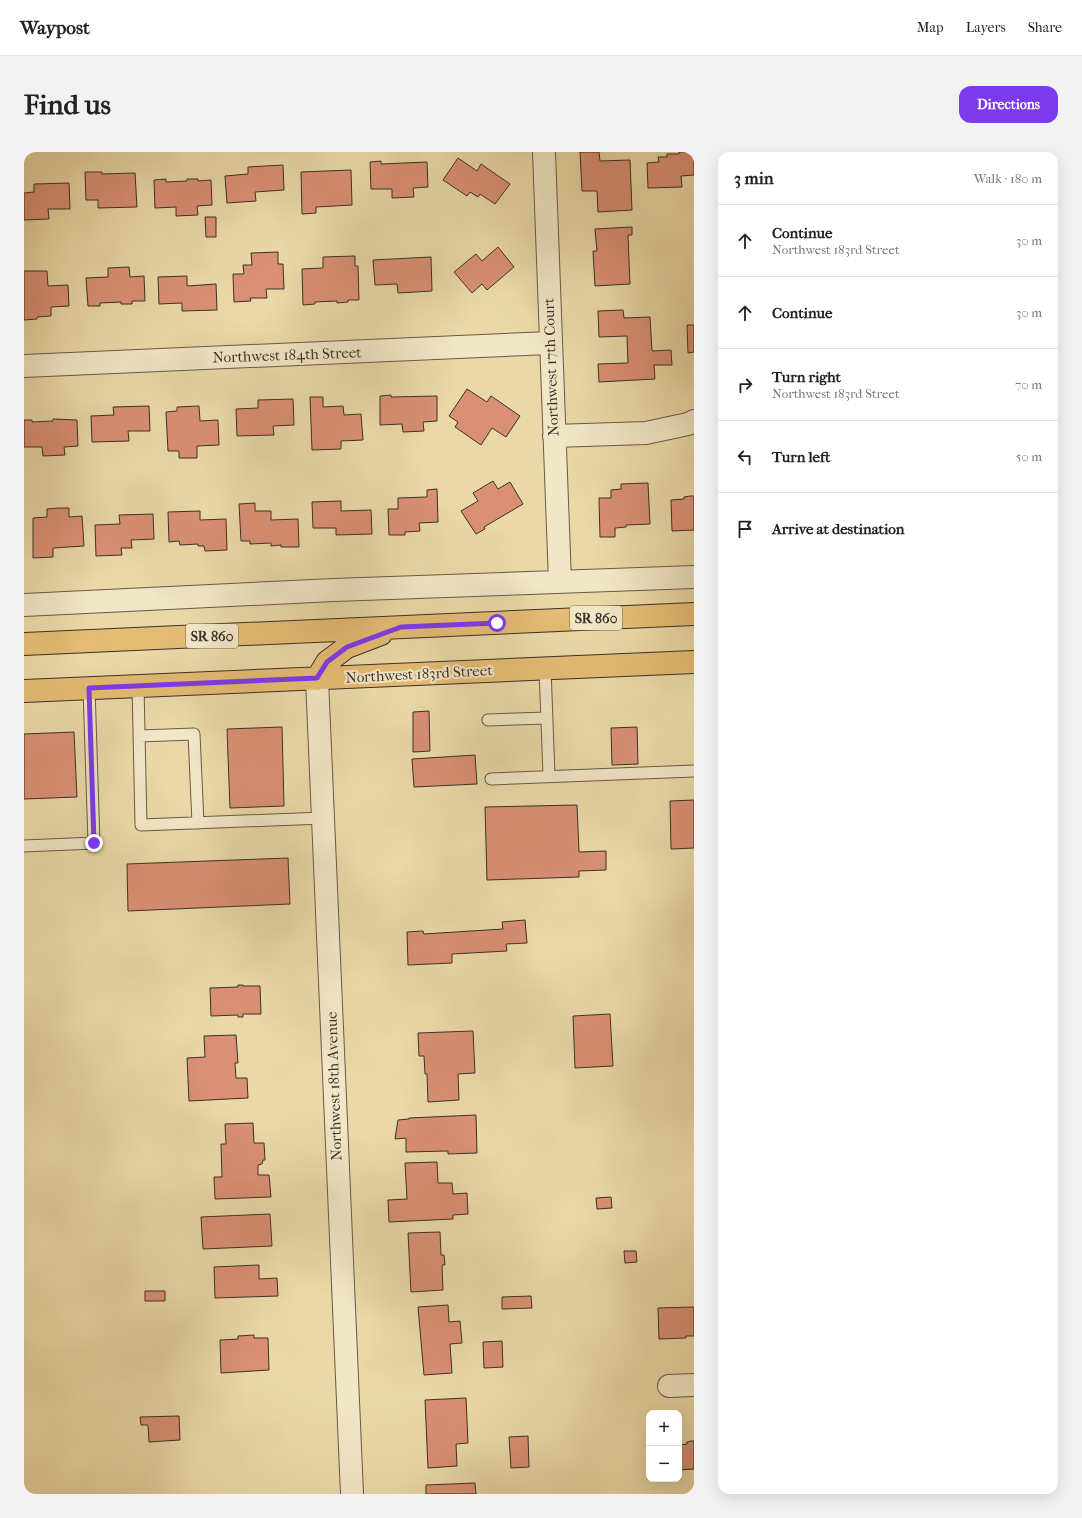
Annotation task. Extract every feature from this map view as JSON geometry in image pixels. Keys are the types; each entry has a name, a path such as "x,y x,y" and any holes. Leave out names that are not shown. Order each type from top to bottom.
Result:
{"main road":[{"name":"SR 860","path":"24,644 694,614"},
{"path":"317,678 327,662 347,647 401,627"},
{"name":"Northwest 183rd Street","path":"24,691 694,662"}],"street":[{"name":"Northwest 17th Court","path":"544,152 560,582"},
{"name":"Northwest 184th Street","path":"24,366 550,343"},
{"path":"554,436 646,433 688,424 694,421"},
{"path":"24,605 334,590 694,577"},
{"name":"Northwest 18th Avenue","path":"317,678 352,1494"},
{"path":"669,1386 694,1386"}],"lane":[{"path":"545,668 549,776"},
{"path":"138,686 141,825 323,818"},
{"path":"24,846 94,843 89,688"},
{"path":"488,720 547,718"},
{"path":"139,736 194,734 198,823"},
{"path":"490,779 694,771"}],"building":[{"path":"580,152 599,152 600,161 630,160 632,210 598,212 597,191 582,191"},
{"path":"679,152 694,152 694,175 681,176 682,187 648,188 647,163 659,162 658,157 667,157 667,154 679,154"},
{"path":"458,158 477,171 481,164 510,184 495,204 480,194 478,197 470,192 467,196 443,180"},
{"path":"381,161 381,164 427,162 428,187 413,188 414,197 392,198 392,189 371,189 370,162"},
{"path":"283,165 284,190 255,192 256,201 227,203 225,176 248,174 248,167"},
{"path":"351,170 352,205 316,207 316,213 302,214 301,172"},
{"path":"85,172 102,172 102,174 135,173 137,207 98,208 98,200 86,200"},
{"path":"166,179 166,182 187,181 187,179 198,179 198,181 211,180 212,205 197,206 198,215 176,216 176,207 155,208 154,180"},
{"path":"69,183 70,209 48,209 49,219 24,220 24,193 34,192 34,184"},
{"path":"205,217 216,217 216,237 206,237"},
{"path":"632,227 632,235 628,235 630,284 595,286 593,251 597,251 595,229"},
{"path":"498,247 514,267 487,290 482,284 472,293 454,272 476,254 482,261"},
{"path":"278,252 278,264 283,264 284,289 266,289 267,298 250,298 251,301 234,302 233,274 244,274 243,265 252,265 251,253"},
{"path":"355,256 355,266 358,266 359,300 348,300 348,302 337,303 337,301 315,302 315,304 303,305 302,269 323,268 323,257"},
{"path":"431,257 432,291 398,293 397,284 375,285 373,260"},
{"path":"129,267 130,277 144,276 145,301 132,301 132,304 121,304 121,302 100,303 100,306 88,306 86,278 108,277 108,268"},
{"path":"24,271 47,271 48,286 68,285 69,306 51,307 51,316 24,320"},
{"path":"187,276 187,286 216,284 217,310 182,311 182,303 159,304 158,277"},
{"path":"623,310 624,318 650,317 652,351 671,350 672,365 654,365 655,379 599,382 598,364 628,363 627,336 599,337 598,311"},
{"path":"687,325 694,325 694,352 688,353"},
{"path":"467,389 487,402 491,396 520,416 506,437 492,428 481,445 455,427 458,422 449,416"},
{"path":"391,395 391,397 437,396 437,421 423,422 424,431 403,432 402,424 380,425 380,396"},
{"path":"310,397 323,397 323,407 343,406 344,415 361,414 363,440 341,441 341,449 312,450"},
{"path":"293,399 294,425 273,426 274,435 237,436 236,409 258,408 258,400"},
{"path":"149,406 150,431 128,431 129,441 92,442 91,416 114,415 113,407"},
{"path":"199,406 200,421 218,420 219,445 197,446 197,458 179,458 179,451 168,451 166,412 177,411 177,407"},
{"path":"53,419 77,420 78,446 64,447 65,455 43,456 42,447 24,447 24,420 32,420 32,422 53,421"},
{"path":"493,481 498,489 510,482 523,504 484,527 485,529 476,534 461,511 478,501 473,493"},
{"path":"648,483 650,524 626,525 626,527 615,528 615,537 600,537 599,498 611,498 611,490 621,489 621,484"},
{"path":"437,489 438,522 419,523 420,531 405,532 405,535 389,535 388,509 398,509 398,498 427,497 427,490"},
{"path":"694,496 694,530 672,531 671,500 684,499 684,497"},
{"path":"341,501 341,511 371,510 372,534 336,535 336,528 313,528 312,502"},
{"path":"255,503 255,511 271,511 271,520 298,519 299,547 281,547 281,545 271,546 271,543 250,544 250,541 241,541 239,504"},
{"path":"69,508 69,517 82,516 84,546 53,548 53,557 33,558 33,518 47,517 47,509"},
{"path":"200,511 200,520 226,519 227,550 205,551 204,546 198,546 198,544 180,545 179,541 169,542 168,512"},
{"path":"153,514 154,539 131,540 132,548 121,548 122,555 96,556 95,525 120,524 119,515"},
{"path":"429,711 430,751 413,752 413,712"},
{"path":"282,727 284,806 230,808 227,729"},
{"path":"637,727 638,764 612,765 611,728"},
{"path":"74,732 77,797 24,799 24,734"},
{"path":"475,755 477,784 414,787 412,759"},
{"path":"694,800 694,848 671,849 670,801"},
{"path":"577,805 579,852 606,851 606,870 579,871 579,877 487,880 485,807"},
{"path":"288,858 290,904 128,911 127,864"},
{"path":"525,920 527,943 506,944 507,951 452,954 452,963 408,965 407,932 423,931 424,934 503,929 502,922"},
{"path":"238,985 260,986 261,1014 243,1014 243,1017 238,1017 238,1015 211,1016 210,988 238,987"},
{"path":"610,1014 613,1066 575,1068 573,1016"},
{"path":"473,1031 475,1073 458,1074 459,1100 428,1102 427,1074 425,1074 424,1056 419,1056 418,1033"},
{"path":"236,1035 238,1063 235,1063 236,1078 247,1078 248,1098 189,1101 187,1058 205,1057 204,1036"},
{"path":"476,1115 477,1153 448,1154 448,1151 406,1152 406,1138 395,1139 398,1120 409,1118"},
{"path":"253,1123 254,1143 264,1143 265,1160 263,1160 262,1164 258,1165 258,1175 269,1175 271,1197 215,1199 214,1177 222,1177 221,1144 226,1144 225,1124"},
{"path":"437,1162 438,1183 452,1183 453,1194 467,1193 468,1214 453,1215 453,1219 389,1222 388,1200 407,1199 405,1163"},
{"path":"611,1197 612,1208 597,1209 596,1198"},
{"path":"270,1214 272,1246 203,1249 201,1217"},
{"path":"440,1232 441,1255 444,1255 445,1265 442,1265 443,1290 411,1292 408,1233"},
{"path":"624,1251 636,1251 637,1262 625,1263"},
{"path":"259,1265 259,1279 277,1278 278,1296 215,1298 214,1267"},
{"path":"145,1291 165,1291 165,1301 145,1301"},
{"path":"531,1296 532,1308 502,1309 502,1297"},
{"path":"448,1305 449,1322 460,1321 462,1343 450,1344 452,1373 424,1375 418,1307"},
{"path":"694,1307 694,1336 686,1336 686,1338 659,1339 658,1308"},
{"path":"254,1335 254,1338 268,1338 269,1370 221,1373 220,1340 238,1339 238,1336"},
{"path":"502,1341 503,1367 484,1368 483,1342"},
{"path":"466,1398 468,1443 456,1444 457,1466 428,1468 425,1400"},
{"path":"179,1416 180,1440 149,1442 148,1425 141,1425 140,1417"},
{"path":"528,1436 529,1467 511,1468 509,1437"},
{"path":"694,1441 694,1469 682,1470 682,1445 687,1444 687,1442"},
{"path":"475,1483 476,1494 426,1494 426,1485"}],"route":[{"path":"94,843 89,688 317,678 327,662 347,647 401,627 497,623"}]}
